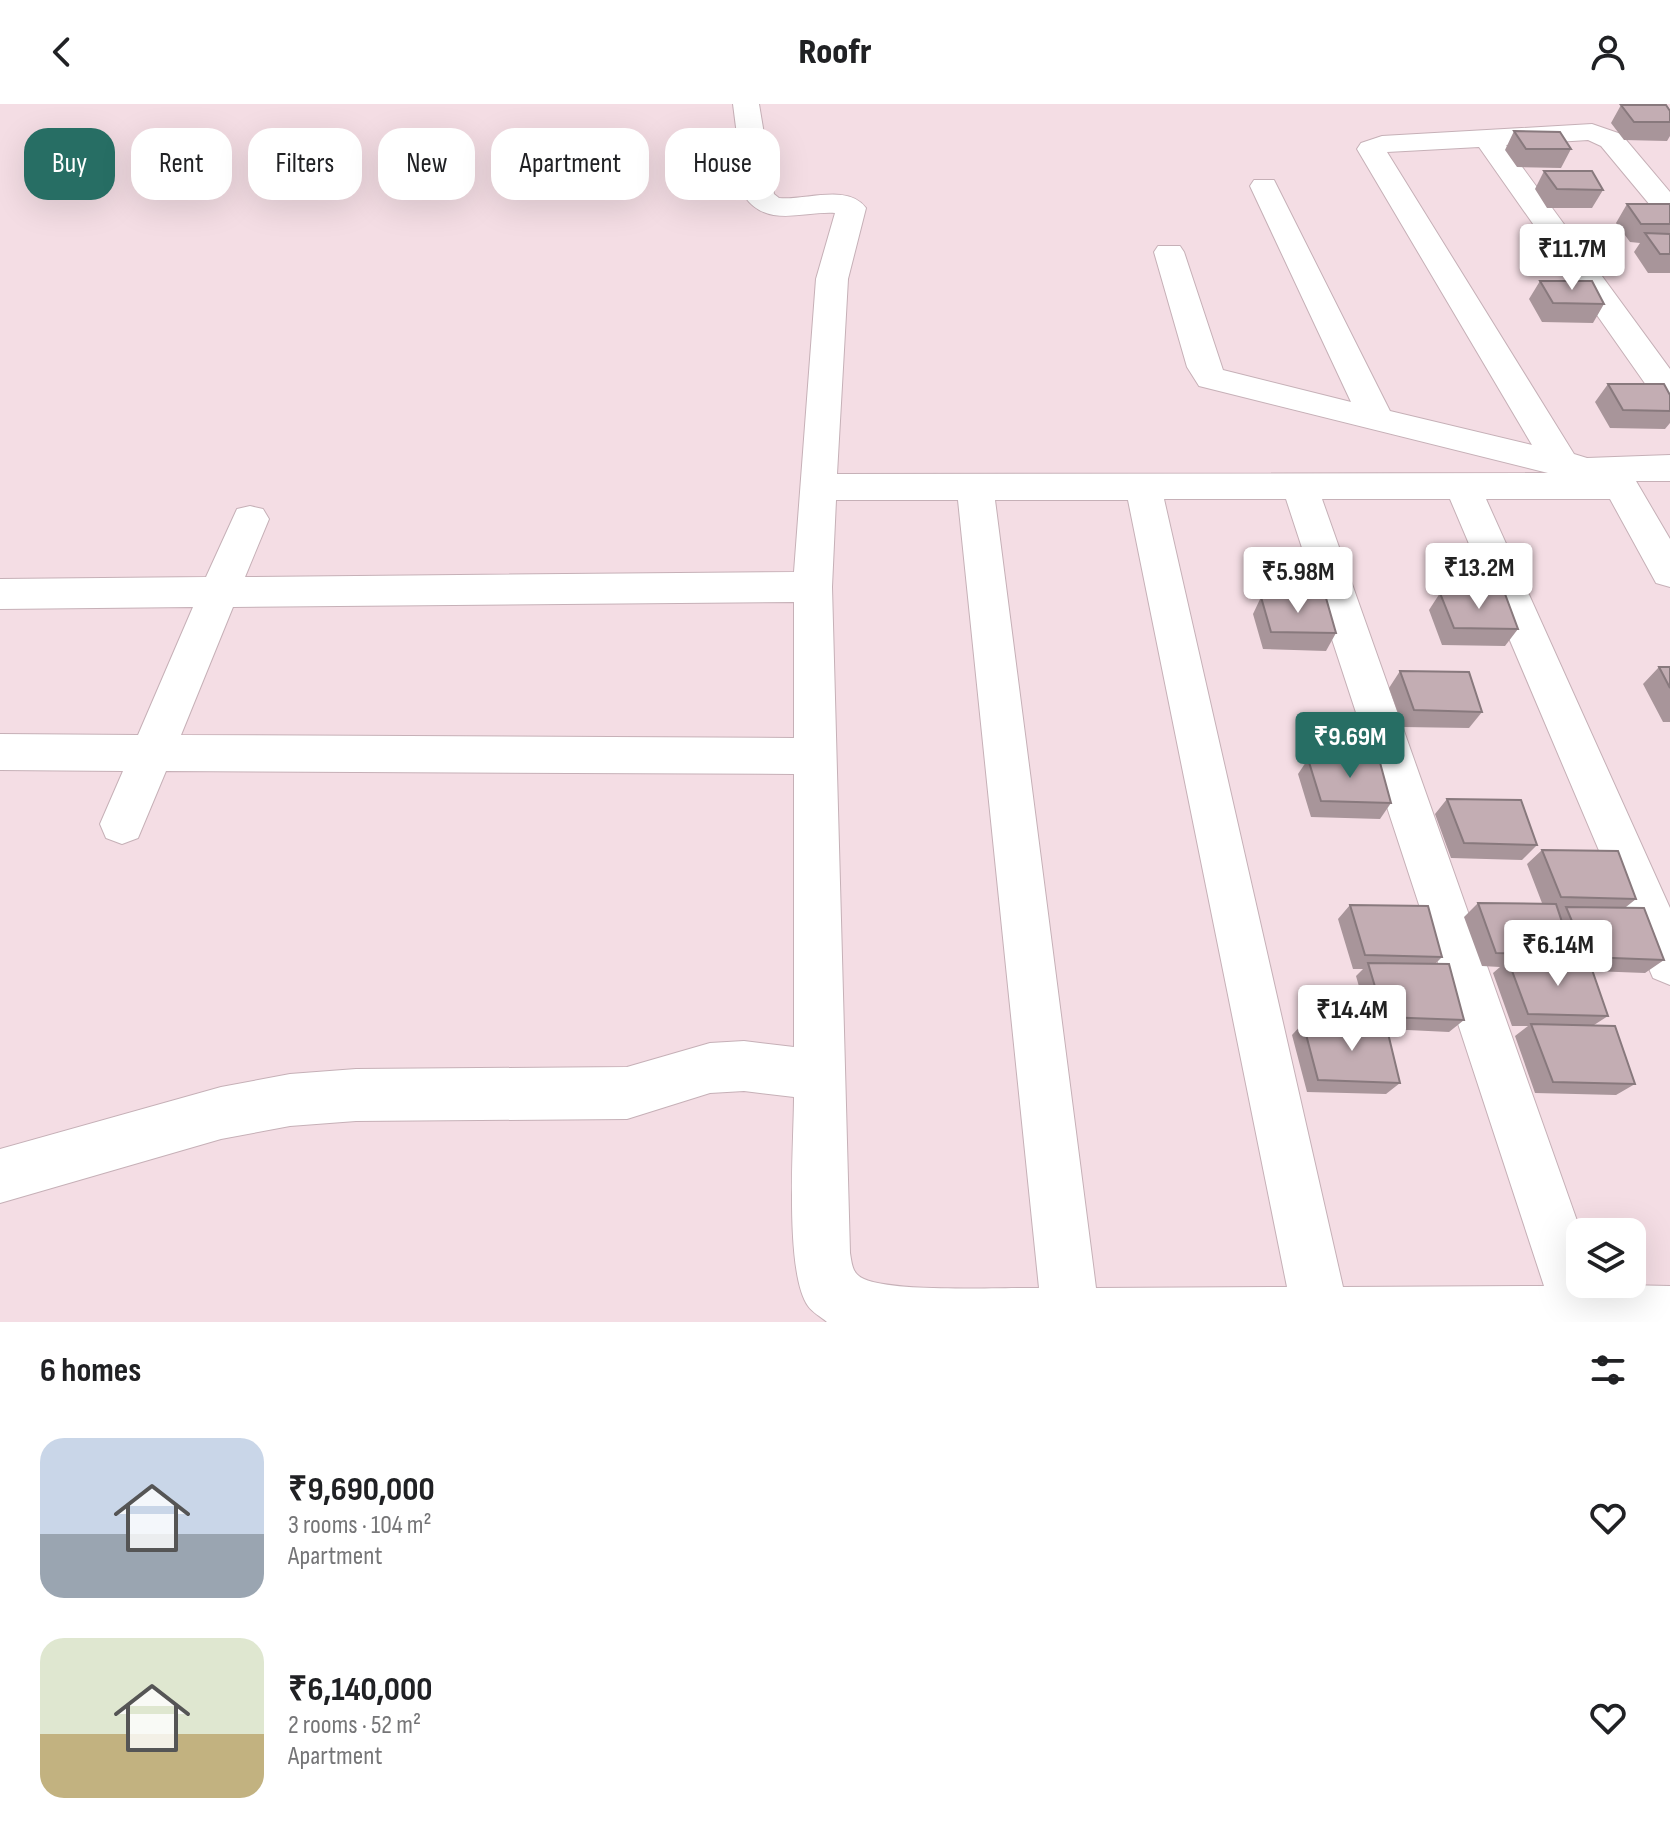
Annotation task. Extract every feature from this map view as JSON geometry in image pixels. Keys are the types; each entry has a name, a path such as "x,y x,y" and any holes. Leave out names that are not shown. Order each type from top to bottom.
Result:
{"street":[{"path":"746,104 760,197 765,203 785,207 836,204 851,208 832,279 813,587 822,1075 822,1253 828,1286 848,1303 889,1313 1071,1317 1670,1314"},
{"path":"1670,211 1603,135 1592,132 1382,144 1371,149 1371,155 1590,473 1670,573"},
{"path":"1487,138 1670,394"},
{"path":"1264,186 1377,421"},
{"path":"1169,252 1204,367 1211,378 1225,384 1590,473"},
{"path":"818,487 1462,485 1670,468"},
{"path":"1299,485 1582,1315"},
{"path":"1462,485 1670,962"},
{"path":"1143,486 1321,1316"},
{"path":"975,487 1071,1317"},
{"path":"122,824 250,519"},
{"path":"0,594 813,587"},
{"path":"0,752 816,756"},
{"path":"0,1176 221,1113 290,1100 356,1095 627,1093 710,1068 744,1066 822,1075"}],"building":[{"path":"1621,105 1666,105 1670,111 1670,122 1634,122"},
{"path":"1514,131 1560,132 1571,149 1526,149"},
{"path":"1544,171 1592,171 1603,190 1557,189"},
{"path":"1627,204 1670,204 1670,224 1641,224"},
{"path":"1645,233 1670,234 1670,254 1660,254"},
{"path":"1540,281 1592,281 1604,304 1553,303"},
{"path":"1608,384 1664,384 1670,395 1670,411 1623,410"},
{"path":"1440,593 1505,594 1518,629 1454,628"},
{"path":"1261,597 1326,598 1336,633 1271,632"},
{"path":"1659,667 1670,667 1670,688"},
{"path":"1400,671 1469,672 1482,712 1414,710"},
{"path":"1308,759 1379,759 1391,803 1321,801"},
{"path":"1447,799 1521,800 1537,845 1464,843"},
{"path":"1542,850 1618,851 1636,899 1561,897"},
{"path":"1478,903 1556,904 1573,955 1496,953"},
{"path":"1350,905 1428,906 1442,957 1365,955"},
{"path":"1566,907 1644,908 1664,960 1587,957"},
{"path":"1508,960 1589,961 1608,1016 1528,1014"},
{"path":"1368,963 1449,964 1464,1020 1384,1017"},
{"path":"1303,1023 1386,1025 1400,1083 1318,1080"},
{"path":"1531,1024 1615,1026 1635,1084 1553,1082"}]}
